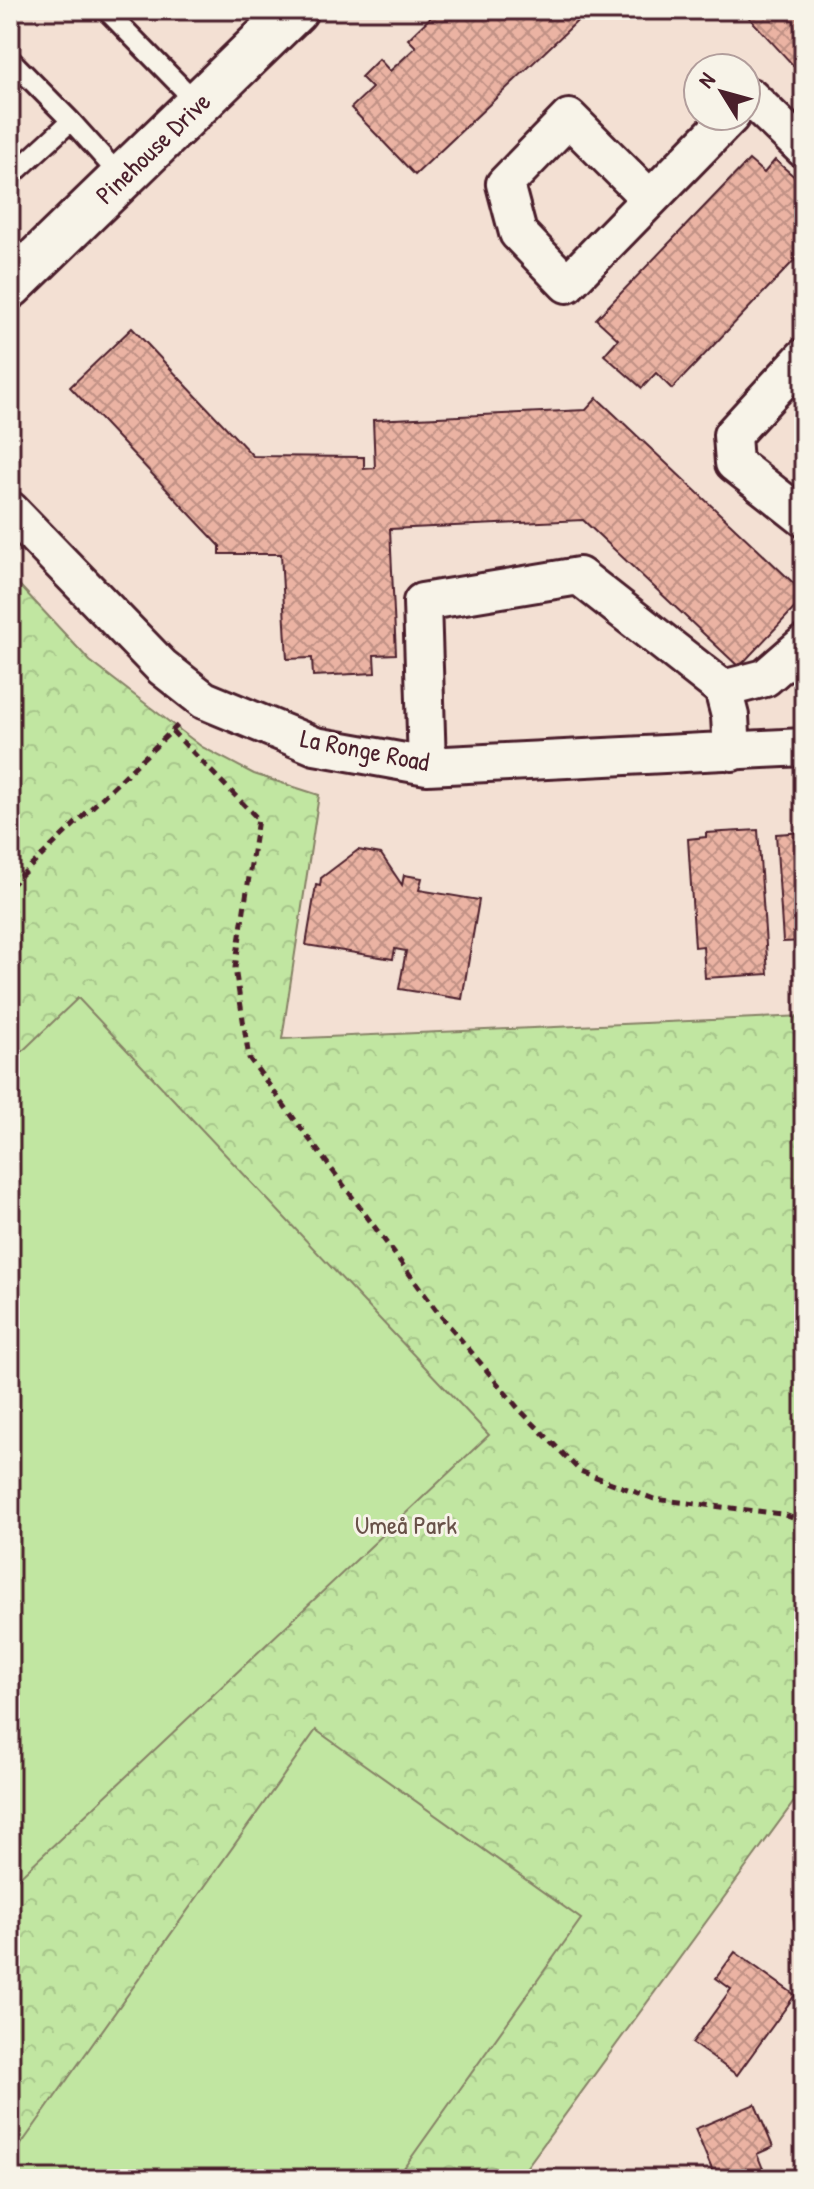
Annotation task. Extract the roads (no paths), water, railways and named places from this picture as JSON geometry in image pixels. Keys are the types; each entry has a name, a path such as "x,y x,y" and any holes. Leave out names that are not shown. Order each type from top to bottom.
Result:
{"street":[{"name":"Pinehouse Drive","path":"10,286 295,10"},
{"path":"762,109 804,149"},
{"path":"650,199 715,132"},
{"path":"804,357 732,435 734,463 804,518"},
{"name":"La Ronge Road","path":"10,510 162,667 204,700 315,746 427,766 804,747"},
{"path":"427,766 422,602 579,576 723,689 730,716 732,752"},
{"path":"723,689 765,678 804,644"}],"lane":[{"path":"106,10 198,104"},
{"path":"10,59 122,178"},
{"path":"10,177 71,121"}],"park label":[{"name":"Umeå Park","path":"406,1525"}]}
